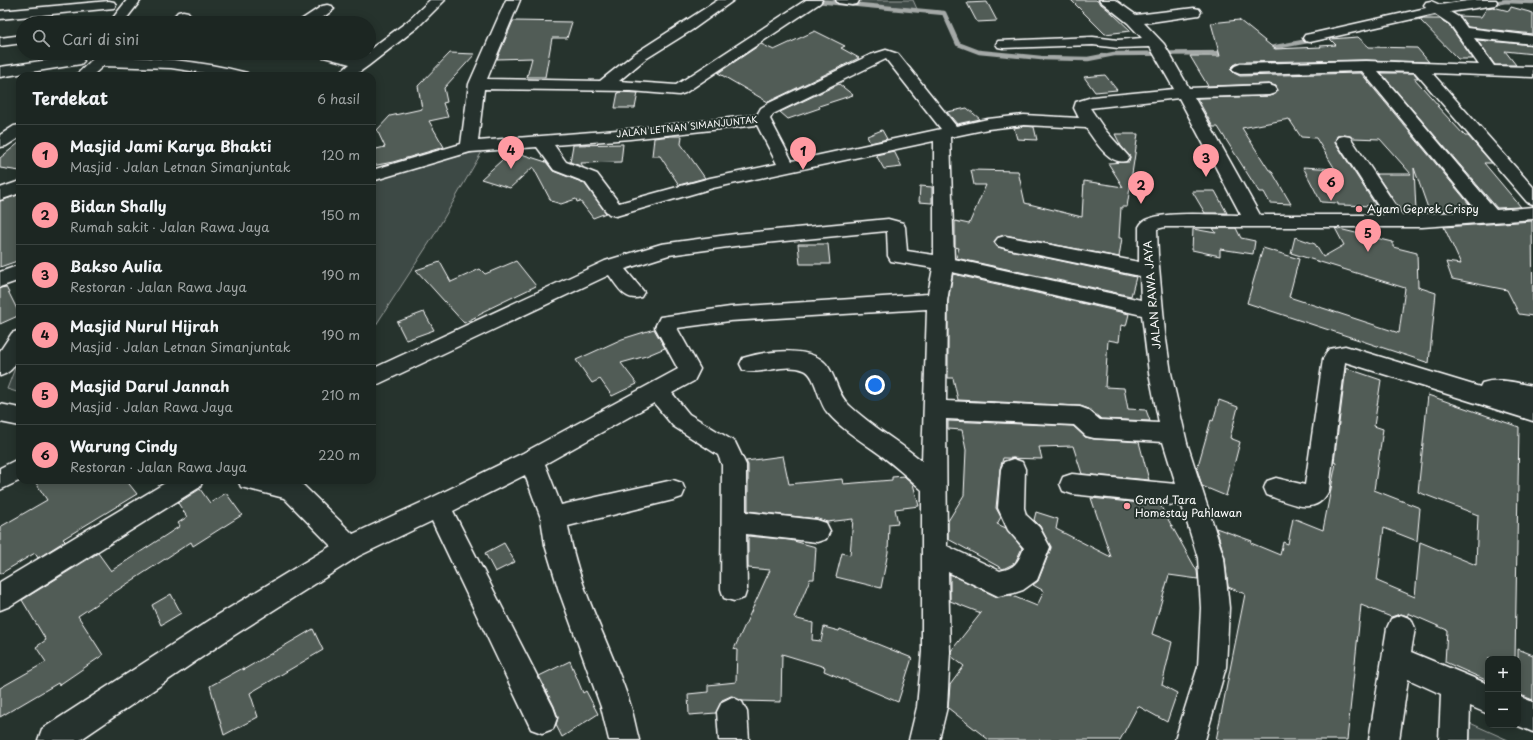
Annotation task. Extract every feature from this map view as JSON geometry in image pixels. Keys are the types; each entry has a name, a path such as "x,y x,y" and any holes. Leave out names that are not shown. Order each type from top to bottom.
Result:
{"street":[{"path":"121,16 134,0"},
{"path":"376,53 413,24 438,0"},
{"path":"469,147 477,84 513,0"},
{"path":"605,85 639,57 727,0"},
{"path":"1106,0 1132,20 1160,50 1253,220"},
{"path":"1424,0 1444,12 1455,21 1490,71"},
{"path":"477,84 646,86 679,90 814,1"},
{"path":"1310,38 1490,2"},
{"path":"0,15 109,5"},
{"path":"316,16 327,9"},
{"path":"1132,20 1194,12"},
{"path":"1463,32 1533,40"},
{"path":"0,42 16,40"},
{"path":"1003,44 1093,41 1160,50"},
{"name":"JALAN LETNAN SIMANJUNTAK","path":"376,175 469,147 630,134 762,119 767,111 775,106 875,58 888,54 893,57 947,133"},
{"path":"86,72 95,60"},
{"path":"158,60 229,72"},
{"path":"352,60 363,63"},
{"path":"350,72 367,60"},
{"path":"0,72 76,61"},
{"path":"1240,69 1366,66 1533,72"},
{"path":"1366,66 1491,216"},
{"path":"1419,68 1533,198"},
{"path":"1120,157 1102,139 1090,123 1082,108 1082,105 1085,103 1184,93 1269,90"},
{"path":"762,119 787,167"},
{"path":"542,141 560,166 592,178 611,206 616,210 710,183 1006,121 1024,120 1090,123"},
{"path":"0,142 16,132"},
{"path":"924,740 932,707 936,652 934,410 937,301 944,263 947,133"},
{"path":"1344,141 1359,168 1374,186 1397,221"},
{"path":"0,194 16,188"},
{"name":"JALAN RAWA JAYA","path":"1190,740 1212,666 1215,608 1211,558 1190,496 1172,433 1160,373 1152,310 1148,227 1154,223 1253,220 1397,221 1533,213"},
{"path":"376,377 612,266 668,249 735,240 888,225 896,227 898,256 944,263 1152,310"},
{"path":"1005,242 1149,271"},
{"path":"612,266 634,292"},
{"path":"0,280 16,274"},
{"path":"53,740 223,627 350,548 438,507 531,460 686,375 689,369 666,327 666,323 669,321 738,314 937,301"},
{"path":"0,368 16,344"},
{"path":"1276,488 1301,496 1312,496 1317,490 1334,359 1337,355 1345,354 1533,412"},
{"path":"751,364 769,361 799,360 815,365 820,372 833,403 855,425 900,456 934,486"},
{"path":"1485,397 1490,389 1504,389 1533,395"},
{"path":"657,390 681,420 727,450 734,465 732,522 734,589"},
{"path":"934,410 1080,416 1094,429 1172,433"},
{"path":"0,413 16,417"},
{"path":"531,460 554,518 558,545 572,592 616,707 624,740"},
{"path":"934,552 998,584 1014,580 1028,571 1037,547 1030,535 1017,522 1011,508 1013,469"},
{"path":"0,480 16,470"},
{"path":"0,597 184,484"},
{"path":"1072,484 1190,496"},
{"path":"294,485 350,548"},
{"path":"554,518 673,490"},
{"path":"438,507 542,718"},
{"path":"732,522 817,531"},
{"path":"1384,740 1401,628"},
{"path":"1396,660 1485,698"},
{"path":"1454,740 1456,686"},
{"path":"1521,712 1533,717"}],"shaded area":[{"path":"807,0 913,0 917,9"},
{"path":"483,150 433,237 376,325 376,177"},
{"path":"16,365 16,392 7,389"},
{"path":"1470,723 1508,740 1470,740"}],"building":[{"path":"1071,0 1096,0 1131,31 1105,34"},
{"path":"987,2 997,21 977,22 967,3"},
{"path":"1493,7 1509,11 1511,7 1533,13 1533,34 1468,27 1459,16 1481,17 1487,8"},
{"path":"1419,19 1440,19 1449,25 1473,59 1458,59"},
{"path":"1239,20 1275,49 1336,45 1330,39 1358,37 1369,47 1417,48 1429,62 1366,60 1240,62 1230,69 1240,76 1361,73 1474,210 1429,211 1414,168 1416,211 1401,211 1376,174 1411,174 1380,139 1353,138 1344,135 1337,136 1335,142 1376,206 1338,205 1338,203 1321,202 1303,167 1335,169 1316,138 1301,137 1289,119 1242,128 1269,170 1271,170 1291,204 1270,203 1264,192 1259,192 1218,127 1213,127 1197,98 1269,96 1278,91 1276,86 1269,84 1208,86 1190,56 1220,56 1211,23"},
{"path":"513,21 572,22 567,38 552,38 545,77 527,77 532,58 497,59"},
{"path":"815,31 845,46 841,48 859,58 768,102 718,73 761,44 774,50"},
{"path":"1477,40 1533,45 1533,54 1505,51 1516,65 1495,65"},
{"path":"450,53 475,54 444,88 447,102 443,103 448,117 429,121 444,147 393,162 376,165 376,149 385,147 377,130 390,116 422,109 418,86"},
{"path":"1381,73 1414,73 1418,78 1414,78 1439,106 1437,106 1465,136 1468,136 1492,163 1484,163 1521,207 1497,208"},
{"path":"1105,75 1117,90 1095,92 1084,77"},
{"path":"839,84 853,95 819,106 820,108 788,119 780,112"},
{"path":"618,92 638,93 635,108 615,108"},
{"path":"967,108 980,119 957,124 947,112"},
{"path":"1024,126 1034,127 1037,140 1017,139 1014,128"},
{"path":"882,130 887,139 870,143 867,136"},
{"path":"1115,134 1138,134 1127,207 1121,207 1119,238 1122,238 1119,257 1005,235 998,237 994,242 998,247 1005,249 1136,277 1131,296 956,258 959,248 955,247 955,221 969,224 986,185 974,185 971,170 1018,171 1025,203 1082,217 1084,181 1123,187 1108,163 1129,162 1130,157 1121,146"},
{"path":"682,136 681,144 705,178 679,185 660,156 652,156 654,138"},
{"path":"623,144 621,162 581,163 583,167 570,162 573,145"},
{"path":"16,145 16,170 0,168 0,158"},
{"path":"512,151 546,162 553,171 584,183 606,213 593,218 580,201 577,202 576,199 561,204 551,201 533,167 510,188 481,179"},
{"path":"894,151 902,167 884,169 876,155"},
{"path":"920,186 932,187 932,203 919,202"},
{"path":"1192,191 1215,191 1227,213 1205,213"},
{"path":"16,196 16,261 0,267 0,201"},
{"path":"1532,221 1533,316 1519,314 1507,290 1452,279 1446,262 1461,264 1444,227"},
{"path":"1213,228 1236,228 1241,238 1255,241 1253,254 1220,249 1220,256 1192,250 1193,229 1216,233"},
{"path":"1335,228 1393,242 1393,247 1417,253 1418,287 1436,293 1429,363 1247,303 1263,248 1299,259 1289,297 1399,333 1405,288 1291,253 1295,237 1315,244 1323,257 1344,245"},
{"path":"798,244 828,244 830,264 800,264"},
{"path":"516,261 536,286 482,312 483,313 464,323 416,270 440,262 451,282 480,269 485,274"},
{"path":"953,274 1129,314 1126,326 1121,325 1119,342 1108,340 1105,387 1124,388 1128,409 1146,410 1150,421 1101,419 1089,409 1080,406 958,400 953,378 948,378 948,301"},
{"path":"6,287 16,307 16,317 0,324 0,288"},
{"path":"424,312 434,330 406,340 397,322"},
{"path":"654,329 665,348 646,356 621,363 637,384 612,396 600,379 592,383 576,360 622,339"},
{"path":"1346,368 1381,380 1374,426 1383,429 1374,490 1420,508 1417,541 1384,528 1377,581 1415,597 1420,542 1476,565 1478,515 1418,492 1428,395 1519,427 1515,656 1485,656 1485,680 1445,662 1447,630 1408,613 1408,616 1400,614 1391,617 1361,605 1347,740 1216,740 1245,594 1228,587 1225,558 1216,528 1252,541 1251,543 1280,555 1283,542 1288,544 1293,518 1323,530 1336,463 1334,462"},
{"path":"1219,400 1238,407 1230,438 1240,442 1226,496 1202,486 1197,469 1211,420 1213,421"},
{"path":"948,421 1073,426 1085,437 1139,442 1149,480 1082,474 1073,446 1039,447 1042,459 1003,458 1000,469 996,508 1001,517 997,524 1006,528 1022,548 1015,563 1003,569 948,539 948,521 964,495 966,450 962,430 948,429"},
{"path":"783,456 789,484 842,479 843,484 892,480 892,477 904,476 913,484 919,506 895,509 898,523 889,524 888,552 881,588 836,577 842,553 850,555 853,519 827,522 817,519 748,511 748,465 746,461"},
{"path":"37,484 129,484 137,494 63,539 65,541 38,558 35,553 0,574 0,527 47,500"},
{"path":"200,489 210,503 226,493 242,515 193,546 191,542 78,616 103,655 59,685 58,683 0,717 0,688 46,662 36,647 46,640 22,600 98,553 111,571 180,526 178,523 187,517 178,503"},
{"path":"1091,498 1160,505 1197,571 1198,579 1169,575 1152,634 1172,642 1162,685 1177,693 1167,722 1138,706 1120,740 989,740 948,708 950,685 964,666 951,656 951,651 981,613 950,601 950,574 997,597 1010,595 1037,606 1044,591 1033,585 1038,581 1051,548 1040,526 1034,520 1036,512 1058,519 1056,529 1111,557"},
{"path":"748,536 790,540 816,547 814,579 810,579 794,618 813,623 812,640 821,641 824,627 839,631 840,629 912,658 898,702 824,671 825,667 782,654 781,702 742,701 731,696 722,700 716,713 689,715 688,694 708,692 708,685 736,682 737,650 734,649 770,570 748,568"},
{"path":"504,543 515,562 495,572 485,553"},
{"path":"171,594 181,613 161,625 152,605"},
{"path":"313,629 323,650 250,693 258,717 224,735 210,686 243,668 243,670"},
{"path":"1518,649 1533,655 1533,700 1521,695 1521,656 1518,656"},
{"path":"570,661 583,693 586,691 598,714 562,737 556,725 558,717 554,706 539,676"}],"waterway":[{"path":"806,0 944,13 958,44 979,52 1041,58 1088,59 1114,54 1227,53"},
{"path":"1489,4 1506,1 1533,2"},
{"path":"1412,19 1442,13"},
{"path":"1265,49 1313,40"}],"place":[{"name":"Masjid Nurul Hijrah","path":"511,169"},
{"name":"Masjid Jami Karya Bhakti","path":"803,170"},
{"name":"Bakso Aulia","path":"1206,177"},
{"name":"Warung Cindy","path":"1331,201"},
{"name":"Bidan Shally","path":"1141,204"},
{"name":"Ayam Geprek Crispy","path":"1359,209"},
{"name":"Masjid Darul Jannah","path":"1368,252"},
{"name":"Grand Tara Homestay Pahlawan","path":"1127,506"}]}
